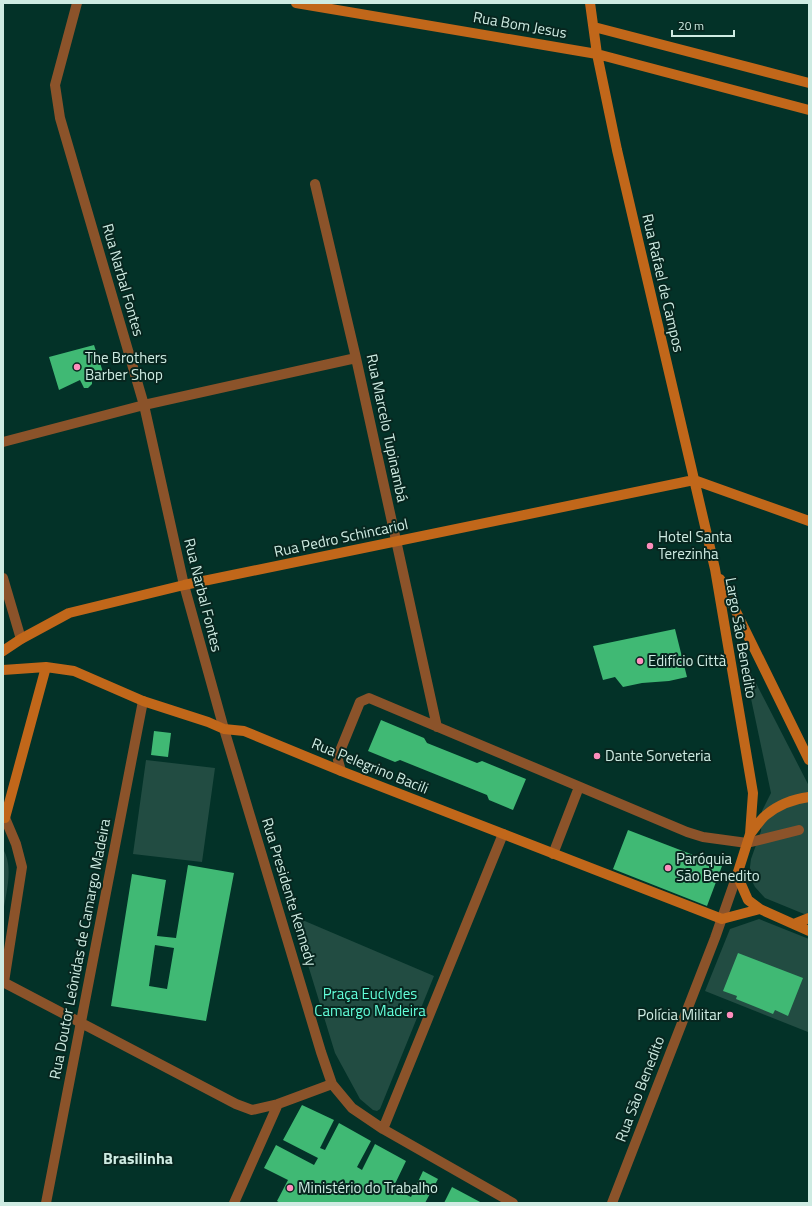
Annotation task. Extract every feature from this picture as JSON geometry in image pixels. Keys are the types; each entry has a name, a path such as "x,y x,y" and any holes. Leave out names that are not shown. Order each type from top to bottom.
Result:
{"street":[{"name":"Rua Narbal Fontes","path":"77,3 55,85 60,118 144,405 184,585 224,729"},
{"name":"Rua Bom Jesus","path":"296,3 597,54 809,110"},
{"name":"Rua Rafael de Campos","path":"590,3 597,54 617,150 715,569"},
{"path":"594,27 809,83"},
{"name":"Rua Marcelo Tupinambá","path":"316,184 437,727"},
{"path":"3,442 144,405 356,358"},
{"path":"694,480 809,521"},
{"name":"Rua Pedro Schincariol","path":"3,652 21,639 69,613 184,585 694,480"},
{"name":"Largo São Benedito","path":"715,569 809,760"},
{"name":"Largo São Benedito","path":"715,569 753,793 748,839 722,919"},
{"path":"3,578 21,639"},
{"path":"46,667 4,818 16,844 22,867 3,982 81,1021 236,1104 252,1110 278,1104 332,1084"},
{"name":"Rua Pelegrino Bacili","path":"3,670 46,667 74,671 143,701 208,722 224,729 244,731 341,771 722,919"},
{"path":"341,771 338,760 340,750 360,702 369,698 687,832 703,837 748,839 799,830"},
{"name":"Rua Doutor Leônidas de Camargo Madeira","path":"46,1203 143,701"},
{"name":"Rua Presidente Kennedy","path":"224,729 332,1084 352,1108 383,1129 513,1203"},
{"path":"553,854 579,787"},
{"path":"748,839 766,815 780,806 798,798 809,797"},
{"path":"383,1129 503,834"},
{"path":"737,875 748,900 760,909 809,931"},
{"path":"722,919 760,909"},
{"path":"794,924 809,918"},
{"name":"Rua São Benedito","path":"612,1203 722,919"},
{"path":"234,1203 278,1104"}],"green space":[{"path":"742,656 809,786 809,916 765,898 755,887 749,875 751,859 761,831 762,811 771,793"},
{"path":"146,760 215,768 202,862 133,854"},
{"path":"3,849 9,872 3,913"},
{"name":"Praça Euclydes Camargo Madeira","path":"293,916 434,976 380,1109 377,1111 373,1110 360,1099 335,1053"},
{"path":"759,919 809,939 808,1032 705,991 730,929"}],"building":[{"name":"The Brothers Barber Shop","path":"94,345 105,378 92,380 92,384 88,388 84,388 80,380 59,390 49,357"},
{"name":"Edifício Città","path":"675,629 687,677 623,687 615,677 603,680 593,646"},
{"path":"381,720 424,738 427,743 477,763 482,761 526,779 513,810 489,800 487,795 400,760 395,762 368,751"},
{"path":"154,731 171,733 168,757 151,755"},
{"name":"Paróquia São Benedito","path":"628,830 722,866 707,906 613,869"},
{"path":"188,865 234,873 206,1021 111,1006 132,874 166,880 157,936 176,938","holes":["155,945 174,948 167,989 149,986"]},
{"path":"738,953 803,978 788,1016 775,1010 773,1014 736,999 737,996 723,991"},
{"path":"302,1105 334,1120 320,1148 325,1150 339,1123 371,1141 357,1167 362,1170 375,1144 406,1161 393,1188 411,1197 423,1171 438,1179 425,1203 280,1203 277,1201 288,1180 264,1168 276,1145 314,1165 318,1158 283,1140"},
{"path":"452,1187 482,1203 444,1203"}],"place":[{"name":"The Brothers Barber Shop","path":"77,367"},
{"name":"Hotel Santa Terezinha","path":"650,546"},
{"name":"Edifício Città","path":"640,661"},
{"name":"Dante Sorveteria","path":"597,756"},
{"name":"Paróquia São Benedito","path":"668,868"},
{"name":"Polícia Militar","path":"730,1015"},
{"name":"Ministério do Trabalho","path":"290,1188"}],"district":[{"name":"Brasilinha","path":"138,1158"}]}
